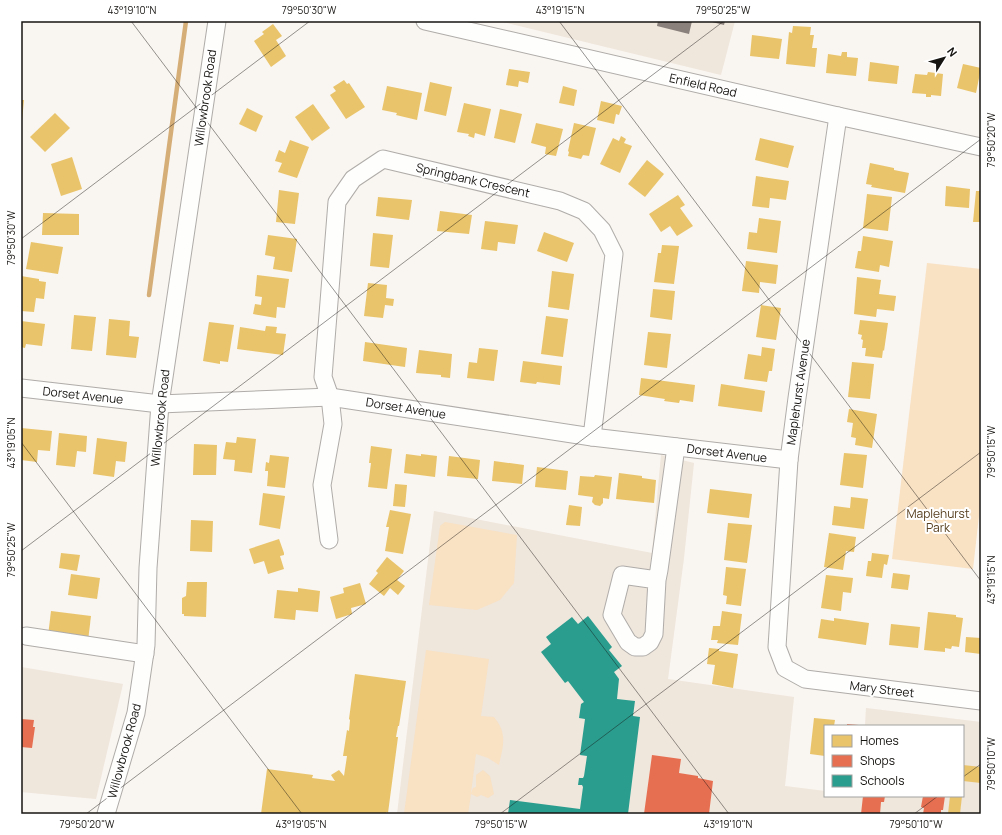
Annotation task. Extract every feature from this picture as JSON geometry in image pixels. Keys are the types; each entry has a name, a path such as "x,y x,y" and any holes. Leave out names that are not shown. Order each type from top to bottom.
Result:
{"street":[{"name":"Willowbrook Road","path":"106,814 136,713 145,654 148,568 160,404 216,21"},
{"name":"Enfield Road","path":"425,21 446,23 838,116 981,147"},
{"name":"Maplehurst Avenue","path":"785,668 777,647 789,460 796,398 838,116"},
{"name":"Springbank Crescent","path":"329,540 322,485 333,424 330,397 323,377 337,202 353,179 383,159 560,201 584,211 602,230 614,254 592,437"},
{"name":"Dorset Avenue","path":"21,388 160,404 330,397 592,437 789,460"},
{"path":"657,580 676,447"},
{"path":"26,636 145,654"},
{"name":"Mary Street","path":"785,668 805,680 981,701"}],"shaded area":[{"path":"499,21 735,21 721,75"},
{"path":"661,455 694,463 684,558 668,679 794,697 785,786 824,791 824,797 964,797 964,725 865,725 866,708 981,722 981,814 397,814 434,511 652,553"},
{"path":"21,667 123,684 96,799 21,792"}],"green space":[{"name":"Maplehurst Park","path":"927,263 981,269 981,498 973,569 892,559"},
{"path":"445,522 517,535 514,583 500,600 477,610 429,605 440,526"},
{"path":"426,650 489,659 481,716 494,717 503,735 503,746 499,765 488,758 476,754 471,793 473,788 476,787 476,775 483,770 490,776 494,794 488,798 481,795 477,797 471,794 468,814 404,814"}],"building: Homes":[{"path":"273,24 282,36 276,40 286,56 271,67 254,41 264,34 262,32"},
{"path":"793,26 811,27 810,35 814,35 812,48 817,48 815,67 786,64 789,32 792,33"},
{"path":"752,35 782,39 779,59 750,56"},
{"path":"842,52 847,52 847,57 858,58 856,76 826,73 828,54 841,56"},
{"path":"870,62 899,66 897,84 868,81"},
{"path":"963,64 981,68 976,93 957,88"},
{"path":"509,69 530,72 528,83 519,81 518,87 506,85"},
{"path":"928,72 943,74 941,96 931,95 931,97 926,97 926,94 912,93 915,74 927,75"},
{"path":"344,80 347,84 349,83 365,107 346,119 330,95 336,91 333,87"},
{"path":"430,82 452,87 446,116 424,111"},
{"path":"387,86 422,93 417,120 396,115 397,113 382,110"},
{"path":"563,86 577,90 574,106 559,103"},
{"path":"21,100 24,100 22,121 21,121"},
{"path":"601,101 622,106 619,115 616,114 614,124 597,120"},
{"path":"464,103 491,109 485,136 475,133 474,138 468,136 469,134 457,132"},
{"path":"313,104 330,128 312,141 295,117"},
{"path":"247,108 263,116 256,132 239,124"},
{"path":"500,109 522,114 515,143 494,138"},
{"path":"55,113 70,128 45,152 30,137"},
{"path":"536,123 563,129 556,156 545,154 546,147 531,143"},
{"path":"574,123 596,128 589,156 583,155 581,159 568,156"},
{"path":"621,136 626,139 624,143 632,146 620,173 600,164 613,138 619,141"},
{"path":"760,138 794,146 788,168 755,160"},
{"path":"290,140 309,147 297,178 278,172 282,163 275,161 279,150 285,153"},
{"path":"72,157 82,189 61,196 51,164"},
{"path":"647,160 664,174 645,197 628,184"},
{"path":"870,163 909,173 905,193 871,187 872,185 866,184"},
{"path":"756,176 789,181 786,200 770,198 769,208 752,206"},
{"path":"946,186 970,189 969,208 945,206"},
{"path":"279,190 299,193 295,224 276,222"},
{"path":"976,191 981,191 981,222 973,222"},
{"path":"867,194 892,197 888,231 863,228"},
{"path":"678,195 685,205 680,208 693,226 677,236 670,226 661,232 649,214"},
{"path":"378,197 412,200 409,220 376,216"},
{"path":"440,211 472,215 469,234 437,231"},
{"path":"43,213 79,214 79,235 42,235"},
{"path":"759,218 781,221 777,253 747,249 749,232 757,233"},
{"path":"485,221 518,225 515,244 498,242 497,251 481,249"},
{"path":"544,232 574,243 567,262 537,251"},
{"path":"373,233 393,235 389,268 370,266"},
{"path":"268,235 297,239 292,272 273,269 275,257 265,255"},
{"path":"863,236 893,241 889,267 880,265 879,272 855,268 858,251 861,251"},
{"path":"31,242 63,247 58,274 26,269"},
{"path":"662,245 679,246 674,284 654,282 658,253 661,253"},
{"path":"746,261 778,265 776,284 760,282 759,293 742,291"},
{"path":"552,271 574,274 569,310 548,307"},
{"path":"257,275 289,279 285,308 277,307 276,318 253,314 255,304 261,305 262,297 255,296"},
{"path":"21,276 39,279 39,281 46,282 44,299 36,298 34,312 21,311"},
{"path":"857,277 881,280 879,294 896,296 894,311 877,309 876,317 854,314"},
{"path":"368,283 387,285 386,298 394,299 393,306 385,305 383,318 364,316"},
{"path":"653,289 675,291 672,320 650,317"},
{"path":"761,305 781,308 776,340 756,337"},
{"path":"74,315 96,317 92,351 71,349"},
{"path":"546,316 568,319 563,357 541,354"},
{"path":"109,319 130,321 129,336 139,337 136,358 106,355"},
{"path":"860,320 888,323 882,358 865,356 866,348 862,348 862,335 858,334"},
{"path":"21,321 45,324 42,346 26,344 25,348 21,347"},
{"path":"209,322 234,325 228,362 220,361 220,364 203,361"},
{"path":"266,326 277,327 276,333 286,334 283,355 237,349 240,327 265,331"},
{"path":"648,332 671,334 667,368 644,365"},
{"path":"365,342 407,348 405,367 363,361"},
{"path":"762,347 775,349 772,371 769,371 767,382 744,379 748,354 761,356"},
{"path":"479,348 498,350 494,381 467,378 469,362 477,363"},
{"path":"419,350 452,354 450,378 441,377 441,375 416,373"},
{"path":"523,361 562,366 560,385 537,382 536,384 520,382"},
{"path":"852,362 874,364 870,399 848,397"},
{"path":"641,378 695,385 693,402 680,400 679,403 639,395"},
{"path":"721,384 765,391 762,412 718,406"},
{"path":"849,409 877,414 872,448 855,445 856,438 851,437 853,423 847,422"},
{"path":"21,428 52,431 50,451 38,450 37,462 21,460"},
{"path":"59,433 87,436 86,452 77,451 75,467 56,465"},
{"path":"237,437 256,439 252,473 234,471 235,460 223,459 226,442 236,443"},
{"path":"97,438 127,442 125,462 116,461 114,477 93,474"},
{"path":"194,444 217,445 216,475 193,475"},
{"path":"371,446 392,449 387,489 368,487 371,463 369,463"},
{"path":"844,453 867,455 863,488 840,485"},
{"path":"406,454 437,456 435,477 404,473"},
{"path":"270,455 289,457 285,488 267,486 268,471 265,471 266,462 269,463"},
{"path":"449,456 480,460 478,479 447,476"},
{"path":"494,461 524,465 522,484 492,481"},
{"path":"537,467 568,471 566,490 535,487"},
{"path":"619,473 642,476 642,478 656,480 654,503 616,499"},
{"path":"595,475 612,477 609,499 603,498 603,503 600,506 595,505 592,502 593,497 578,495 580,476 594,477"},
{"path":"395,484 407,485 405,507 393,506"},
{"path":"710,489 752,494 749,518 707,513"},
{"path":"263,493 285,496 280,529 259,525"},
{"path":"851,497 868,499 864,529 832,525 834,506 850,508"},
{"path":"569,505 582,507 580,526 566,525"},
{"path":"390,510 411,514 403,554 385,551 389,527 386,527"},
{"path":"191,520 213,521 212,552 190,551"},
{"path":"728,523 752,525 747,563 724,560"},
{"path":"829,533 856,537 854,552 846,551 843,570 824,567"},
{"path":"279,539 284,553 284,555 280,556 284,569 268,574 264,561 254,564 249,549"},
{"path":"61,553 80,555 77,571 59,568"},
{"path":"872,553 889,555 887,565 884,564 882,578 866,576 868,561 871,561"},
{"path":"387,557 404,571 397,580 405,586 398,595 390,588 384,596 369,584 378,573 376,571"},
{"path":"726,567 746,569 741,606 726,604 727,596 723,595"},
{"path":"893,573 910,575 908,590 891,588"},
{"path":"71,574 100,578 97,599 68,595"},
{"path":"826,575 853,578 851,593 843,592 841,611 821,608"},
{"path":"187,582 207,582 206,617 184,616 184,614 182,614 182,598 186,596"},
{"path":"360,583 366,604 351,608 352,614 336,619 330,597 344,593 343,588"},
{"path":"298,588 320,591 318,612 296,610 295,620 274,618 277,590 298,592"},
{"path":"51,611 91,616 88,641 48,636"},
{"path":"722,611 742,614 738,645 717,643 718,640 711,640 713,626 720,626"},
{"path":"928,612 956,615 956,617 963,618 959,647 952,646 951,649 945,648 945,652 924,650"},
{"path":"834,618 869,623 866,645 818,638 821,619 834,621"},
{"path":"891,624 920,627 918,648 889,645"},
{"path":"966,637 981,638 981,654 965,652"},
{"path":"709,648 738,654 733,688 712,684 715,665 707,664"},
{"path":"355,674 406,681 396,737 398,737 388,813 261,814 267,769 313,775 312,778 335,781 331,775 339,770 344,776 347,756 343,756 347,730 349,731 349,719"},
{"path":"814,718 835,720 834,725 824,725 824,756 810,754"},
{"path":"964,765 981,767 981,783 964,781"},
{"path":"950,797 962,797 960,814 948,814"}],"building: Shops":[{"path":"21,719 34,720 33,727 35,727 32,748 21,747"},
{"path":"652,755 681,759 679,773 698,776 698,778 713,781 709,814 644,814"},
{"path":"863,797 885,797 884,802 881,802 880,814 861,814"},
{"path":"923,797 945,797 941,814 923,814 924,808 921,807"}],"building: Schools":[{"path":"588,616 612,647 609,650 622,666 614,672 619,679 617,699 635,701 633,716 640,717 628,814 508,814 510,800 580,809 583,787 582,785 578,785 579,778 583,778 584,776 587,756 580,755 585,719 579,718 581,704 584,702 568,681 565,683 541,652 551,644 546,637 572,617 578,624"}],"building: Industry":[{"path":"658,21 692,21 689,34 657,26"},
{"path":"708,21 725,21 724,25"}],"waterway":[{"path":"149,295 186,21"}]}
